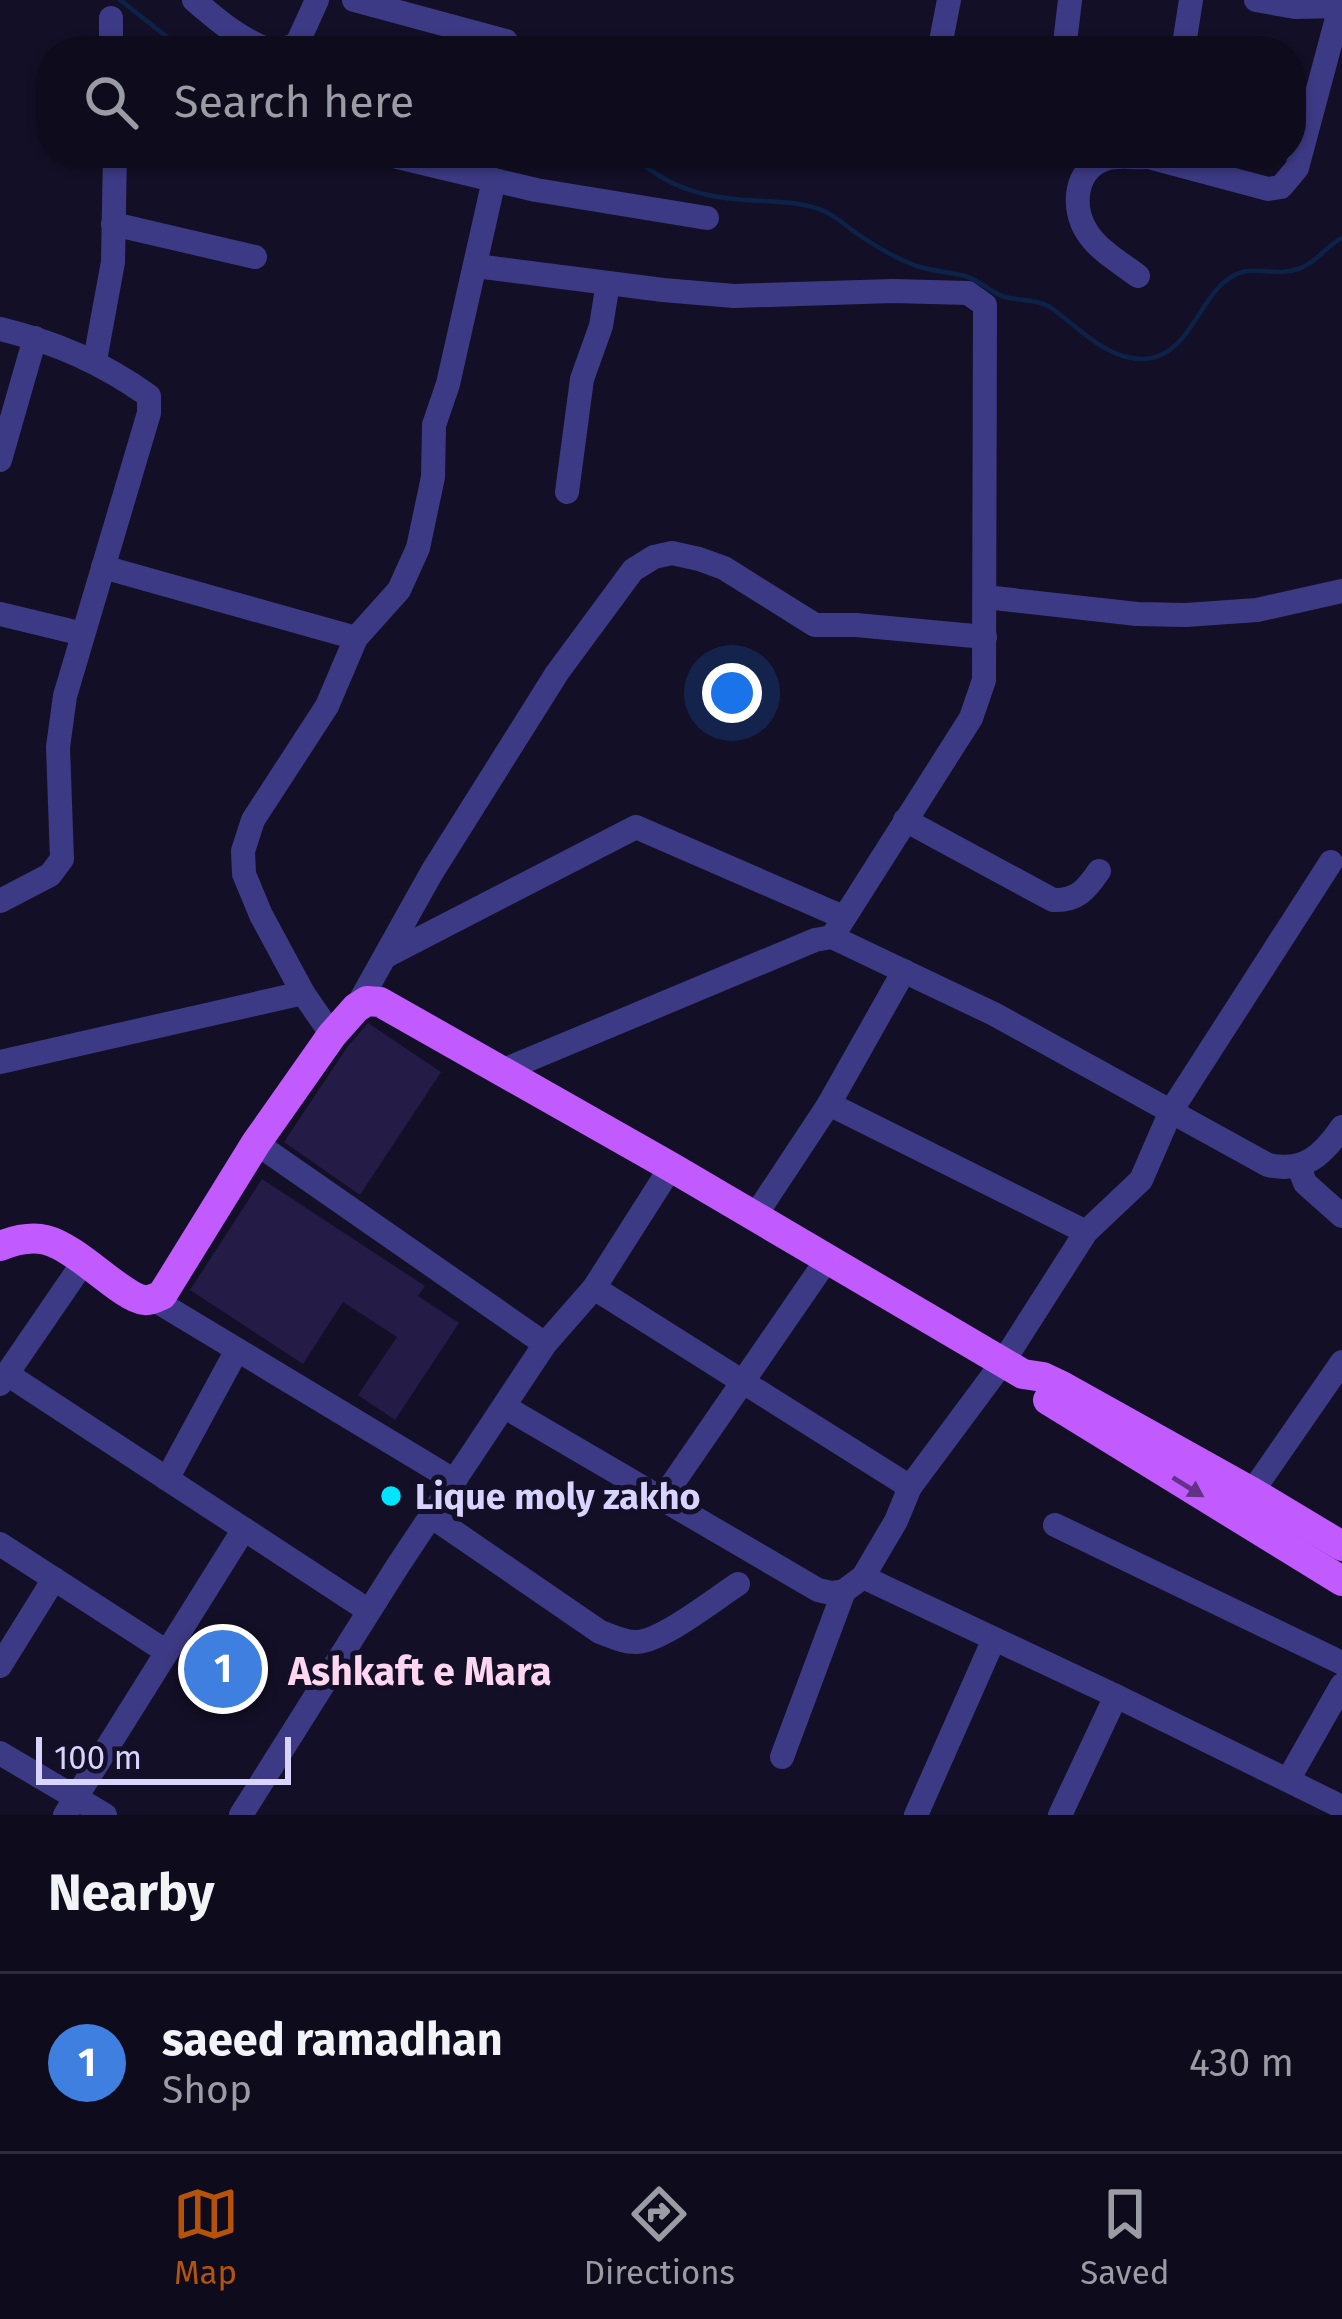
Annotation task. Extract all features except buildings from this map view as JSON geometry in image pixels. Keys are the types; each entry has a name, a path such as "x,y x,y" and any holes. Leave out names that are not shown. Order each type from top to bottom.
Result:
{"main road":[{"path":"0,1246 25,1238 45,1239 85,1260 135,1297 161,1295 256,1143 332,1034 368,1005 504,1070 1013,1368 1053,1381 1342,1546"},
{"path":"1013,1368 1052,1403 1342,1581"}],"street":[{"path":"194,0 240,36"},
{"path":"301,36 317,0"},
{"path":"354,0 487,36"},
{"path":"942,36 949,0"},
{"path":"1066,36 1070,0"},
{"path":"1185,36 1191,0"},
{"path":"1256,0 1295,7 1340,4 1306,134"},
{"path":"110,36 111,18"},
{"path":"94,360 113,262 115,168"},
{"path":"443,168 536,190 707,218"},
{"path":"1086,168 1077,204 1084,229 1138,276"},
{"path":"1199,168 1268,189 1281,187 1297,168"},
{"path":"332,1034 261,915 244,874 242,851 253,820 327,706 356,638 399,590 418,548 433,477 434,425 448,384 494,180"},
{"path":"113,224 255,257"},
{"path":"476,266 734,296 968,293 985,305 985,680 971,718 838,927 504,1070"},
{"path":"566,492 582,379 602,326 608,283"},
{"path":"0,328 94,360 149,396 149,412 65,695 58,747 62,859 50,875 0,901"},
{"path":"0,460 35,338"},
{"path":"368,1005 386,956 432,872 557,673 633,570 654,557 672,553 724,568 815,626 985,637"},
{"path":"103,568 356,638"},
{"path":"985,598 1186,615 1257,610 1342,591"},
{"path":"0,614 83,634"},
{"path":"905,820 1053,900 1079,896 1099,871"},
{"path":"386,956 636,827 838,927 904,971 994,1014 1268,1166 1299,1167 1321,1156 1342,1127"},
{"path":"782,1757 853,1584 890,1534 910,1487 1013,1368 1086,1232 1141,1180 1171,1111 1331,862"},
{"path":"755,1216 829,1104 904,971"},
{"path":"0,1062 304,993"},
{"path":"829,1104 1086,1232"},
{"path":"256,1143 544,1344"},
{"path":"241,1815 544,1344 594,1288 670,1167"},
{"path":"1299,1167 1305,1183 1342,1216"},
{"path":"662,1499 828,1258"},
{"path":"85,1260 3,1379 369,1611"},
{"path":"594,1288 910,1487"},
{"path":"153,1299 455,1481"},
{"path":"167,1479 237,1350"},
{"path":"1252,1492 1342,1362"},
{"path":"505,1407 818,1590 831,1593 853,1584 994,1639 1342,1807"},
{"path":"431,1516 600,1632 624,1641 656,1637 738,1584"},
{"path":"1055,1525 1342,1663"},
{"path":"71,1806 244,1529"},
{"path":"0,1544 167,1652"},
{"path":"0,1666 55,1579"},
{"path":"916,1815 994,1639"},
{"path":"1288,1780 1342,1685"},
{"path":"1061,1815 1117,1696"},
{"path":"0,1753 71,1806 105,1815"}],"waterway":[{"path":"120,0 166,36"},
{"path":"648,168 691,190 819,209 903,261 970,278 1005,297 1045,304 1105,348 1130,358 1144,359 1170,350 1231,277 1249,271 1298,269 1342,238"}],"place":[{"name":"Lique moly zakho","path":"391,1496"},
{"name":"saeed ramadhan","path":"223,1669"}],"district":[{"name":"Ashkaft e Mara","path":"420,1671"}]}
